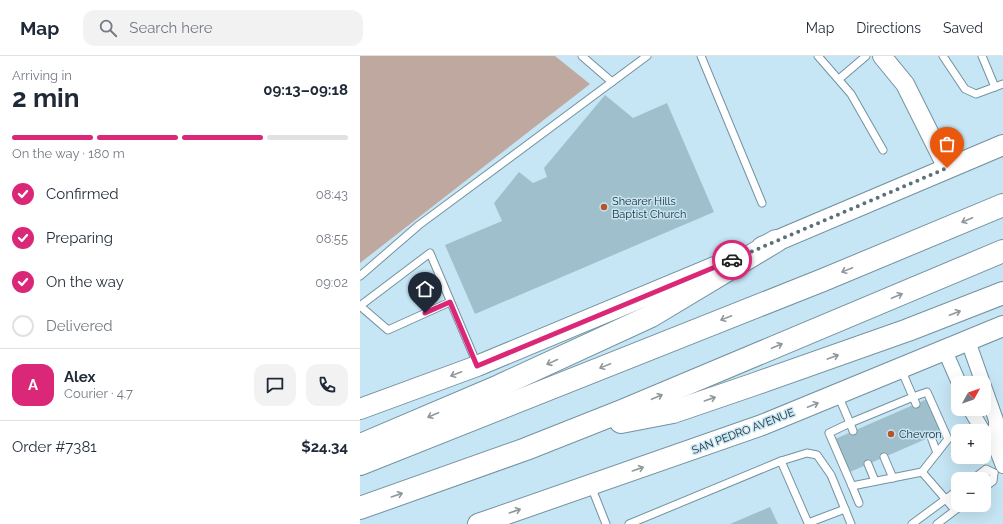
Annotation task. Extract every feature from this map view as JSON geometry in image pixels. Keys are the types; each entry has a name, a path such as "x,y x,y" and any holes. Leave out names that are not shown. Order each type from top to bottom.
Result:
{"highway":[{"path":"360,464 823,280 1003,205"},
{"path":"360,447 363,444 491,389 651,316 776,241"},
{"path":"360,508 569,432 1003,251"},
{"path":"569,432 673,412 827,359 1003,293"}],"main road":[{"path":"362,406 477,366 1003,145"},
{"name":"SAN PEDRO AVENUE","path":"478,524 721,440 838,395 1003,326"}],"street":[{"path":"882,56 905,84 947,168"},
{"path":"968,341 996,420 996,448 1000,469"},
{"path":"945,351 956,376"},
{"path":"991,442 996,448"}],"lane":[{"path":"582,56 612,82"},
{"path":"360,276 419,225 647,56"},
{"path":"701,56 762,203"},
{"path":"818,56 851,94 883,150"},
{"path":"838,80 866,56"},
{"path":"943,56 965,90 976,94 1003,84"},
{"path":"982,56 995,87"},
{"path":"450,302 388,330 360,306 430,254 477,366"},
{"path":"901,369 914,400"},
{"path":"852,486 922,472 938,453 948,439 927,392 914,400 850,423 829,433 859,503"},
{"path":"838,395 854,431"},
{"path":"866,417 869,424"},
{"path":"930,437 938,453"},
{"path":"629,524 781,461 807,453 817,455 831,476 851,524"},
{"path":"884,457 893,478"},
{"path":"781,461 808,523 845,509"},
{"path":"868,464 876,481"},
{"path":"982,472 986,469 1000,469"},
{"path":"991,483 1000,469"},
{"path":"922,472 951,506"},
{"path":"591,486 606,524"},
{"path":"912,524 951,496"},
{"path":"937,524 952,512"}],"shaded area":[{"path":"360,56 555,56 590,84 360,263"}],"building":[{"name":"Shearer Hills Baptist Church","path":"605,95 633,118 667,103 714,212 475,314 445,245 502,221 494,203 519,172 533,183 547,177 544,168"},
{"name":"Chevron","path":"927,399 942,432 850,472 835,439"},
{"path":"770,507 778,524 730,524"}],"way so far":[{"path":"732,260 947,168"}],"place":[{"name":"Shearer Hills Baptist Church","path":"604,207"},
{"name":"Chevron","path":"891,434"}],"route":[{"path":"425,313 450,302 477,366 732,260"}]}
